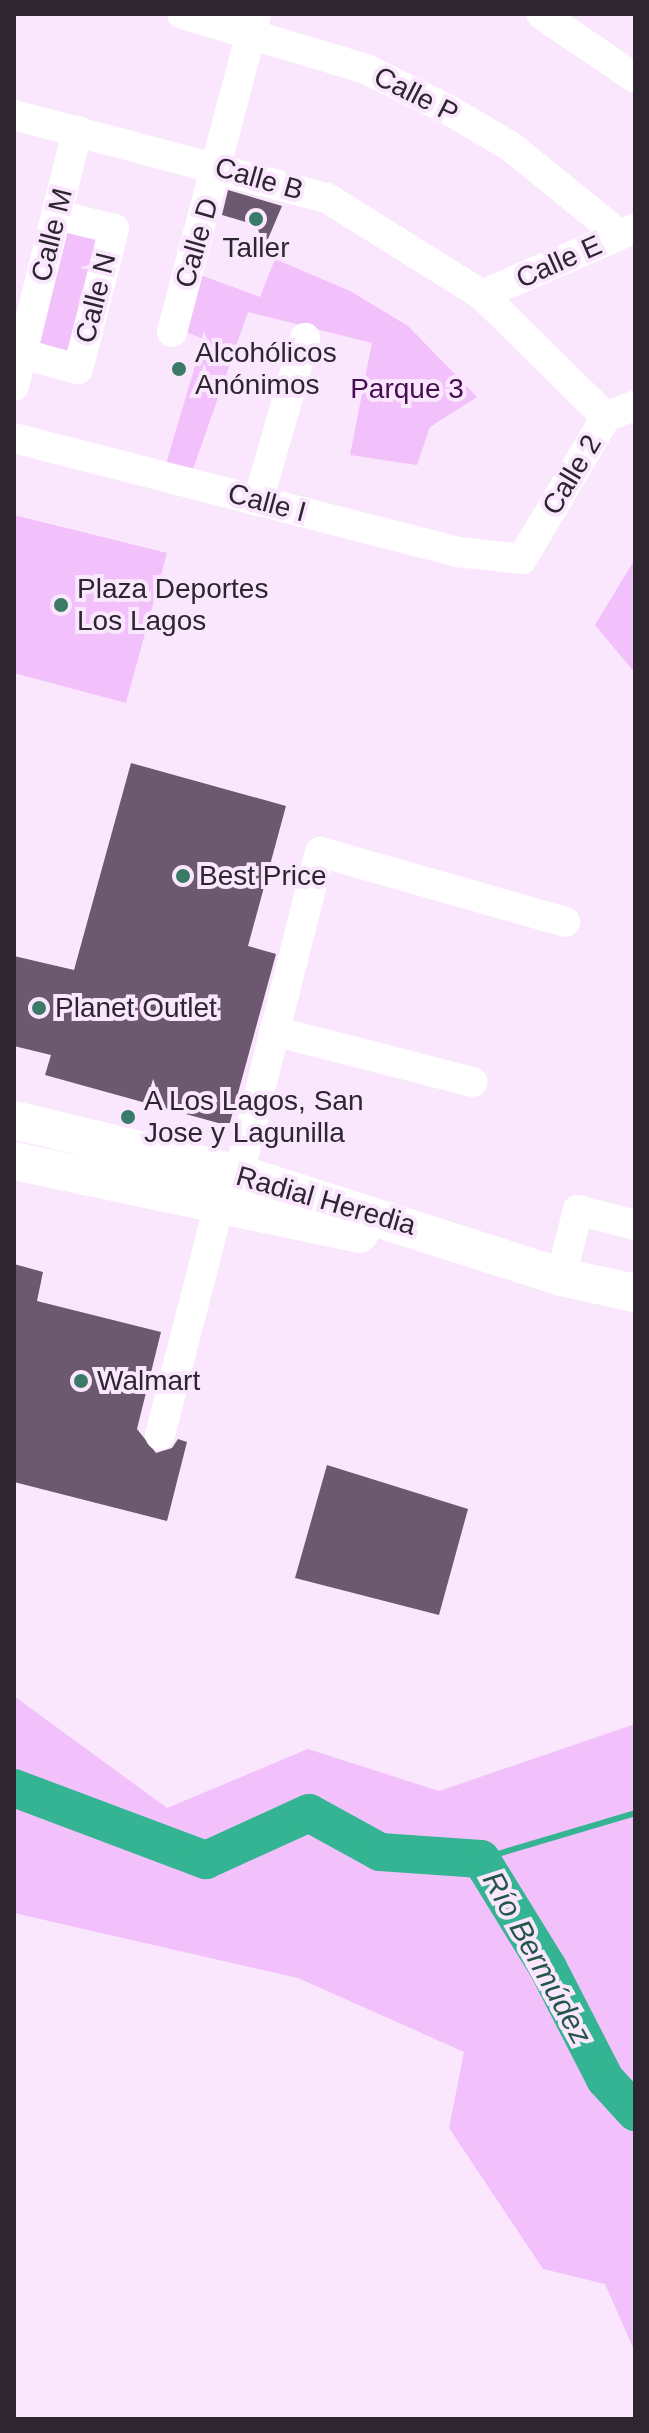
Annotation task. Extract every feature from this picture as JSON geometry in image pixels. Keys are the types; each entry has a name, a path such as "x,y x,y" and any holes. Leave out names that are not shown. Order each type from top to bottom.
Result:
{"main road":[{"name":"Radial Heredia","path":"14,1120 230,1188"},
{"path":"14,1141 230,1188 561,1277 635,1293"},
{"path":"14,1161 230,1188"}],"street":[{"name":"Calle P","path":"182,14 254,23 366,69 447,109 510,146 627,232"},
{"path":"541,14 635,78"},
{"name":"Calle D","path":"172,332 254,23"},
{"name":"Calle B","path":"14,115 327,198 482,295 606,417"},
{"name":"Calle M","path":"14,386 77,131"},
{"name":"Calle N","path":"23,354 78,369 114,229 57,215"},
{"name":"Calle E","path":"482,295 627,232"},
{"path":"258,501 305,338"},
{"name":"Calle 2","path":"522,559 606,417 635,405"},
{"name":"Calle I","path":"14,438 457,552 522,559"},
{"path":"160,1435 274,1031 320,852 565,922"},
{"path":"274,1031 473,1082"},
{"path":"561,1277 578,1210 635,1225"}],"green space":[{"path":"57,215 110,231 72,361 25,349"},
{"name":"Parque 3","path":"275,259 350,291 408,326 477,397 430,427 417,465 350,455 372,343 248,312 192,472 166,464 203,339 184,331 200,275 260,297"},
{"path":"14,515 167,553 126,703 14,673"},
{"path":"635,559 635,673 595,625"},
{"path":"14,1696 167,1808 308,1749 439,1791 635,1724 635,2352 605,2284 543,2269 449,2128 464,2052 298,1978 14,1913"}],"building":[{"name":"Taller","path":"228,190 282,206 265,246 256,225 222,215"},
{"name":"Best Price","path":"131,763 286,806 248,946 276,954 229,1126 45,1075 51,1055 14,1046 14,956 74,970"},
{"name":"Walmart","path":"14,1264 43,1272 37,1301 161,1332 137,1429 156,1453 172,1448 178,1439 187,1442 167,1521 14,1482"},
{"path":"327,1465 468,1509 439,1615 295,1578"}],"waterway":[{"name":"Río Bermúdez","path":"14,1788 206,1860 309,1813 380,1852 481,1859 548,1968 605,2079 635,2112"},
{"path":"481,1859 635,1813"}],"place":[{"name":"Taller","path":"256,219"},
{"name":"Alcohólicos Anónimos","path":"179,369"},
{"name":"Plaza Deportes Los Lagos","path":"61,605"},
{"name":"Best Price","path":"183,876"},
{"name":"Planet Outlet","path":"39,1008"},
{"name":"A Los Lagos, San Jose y Lagunilla","path":"128,1117"},
{"name":"Walmart","path":"81,1381"}]}
